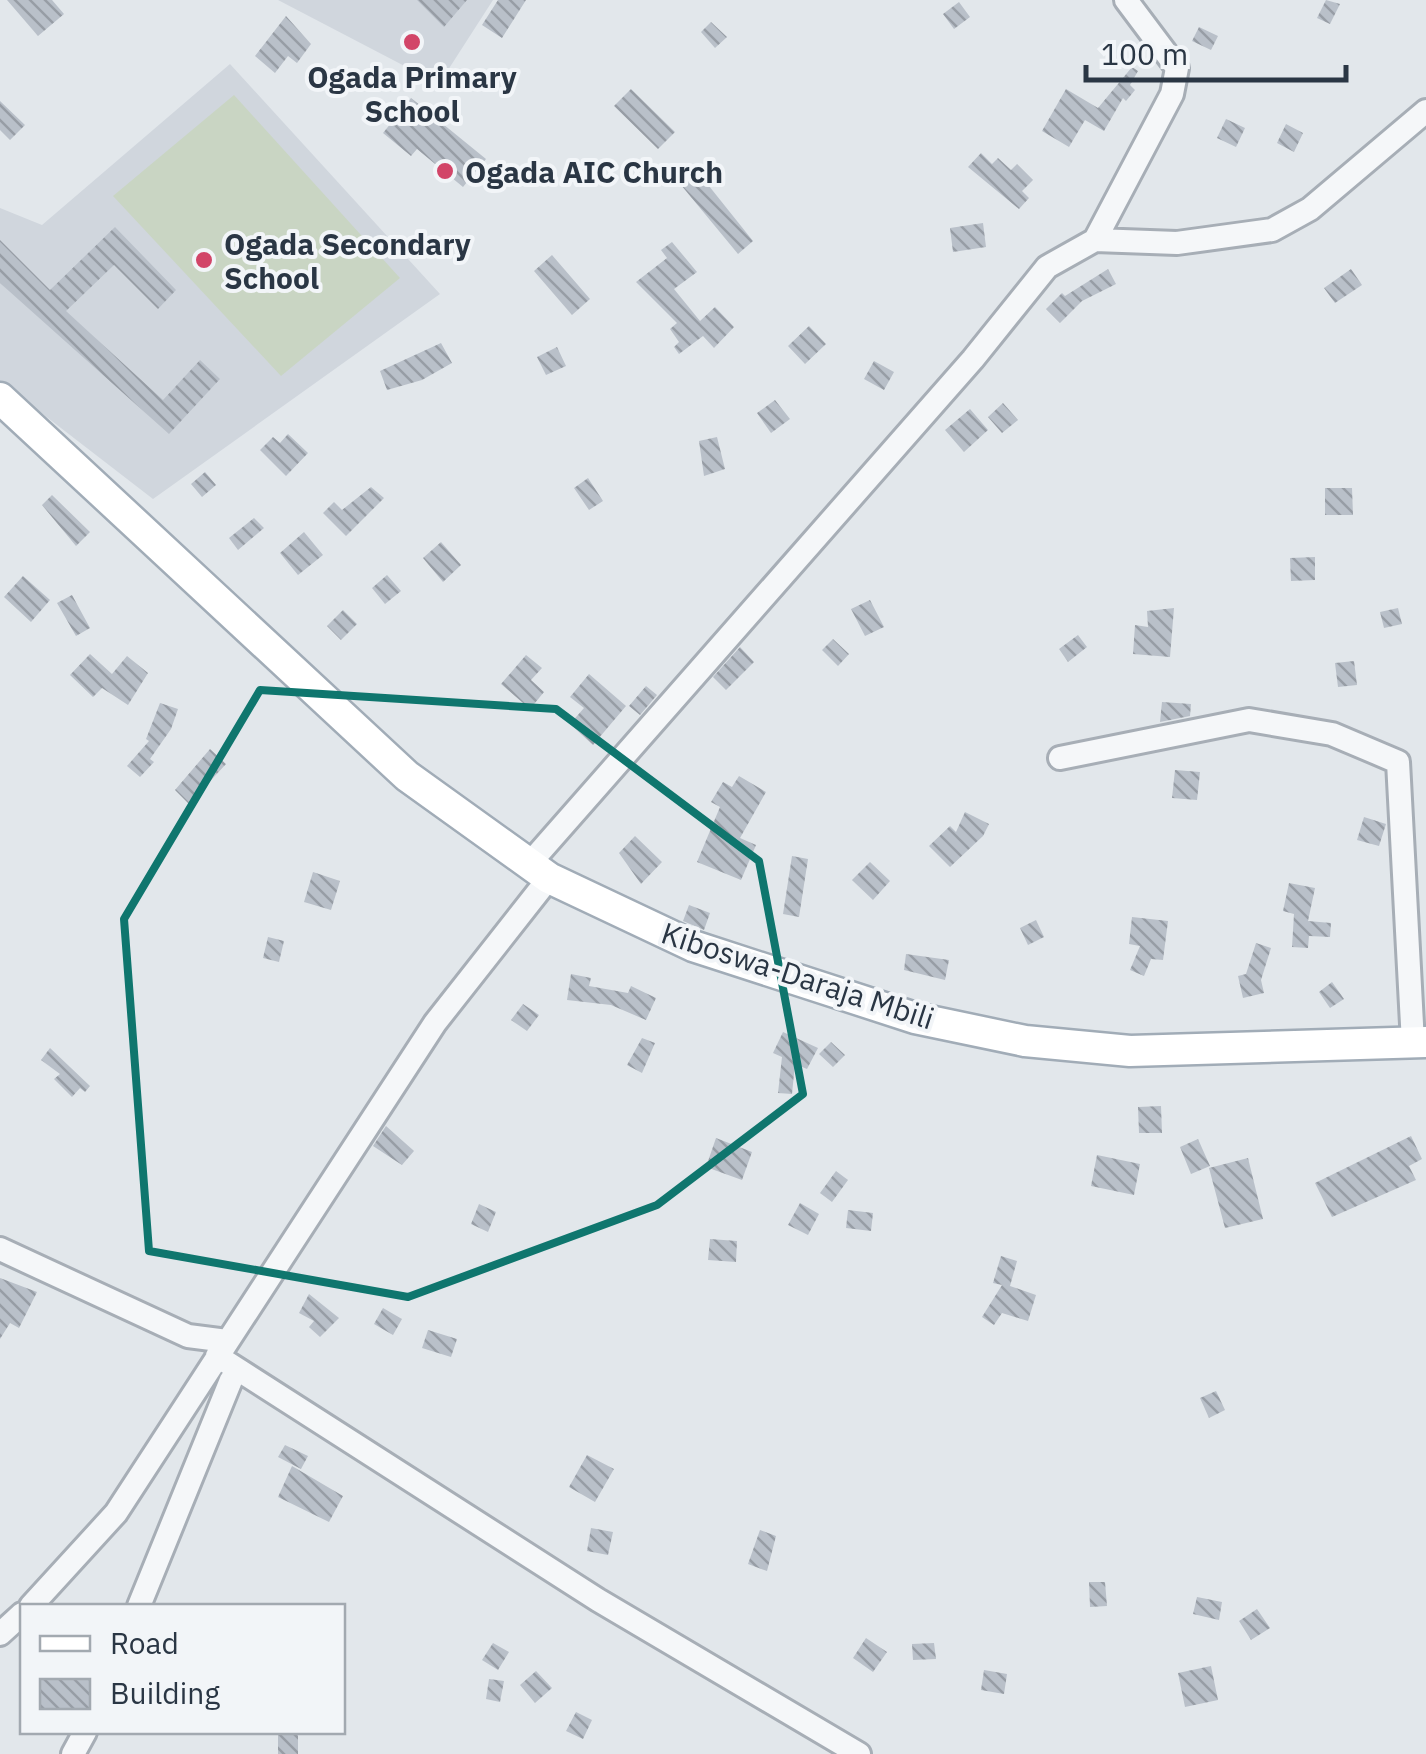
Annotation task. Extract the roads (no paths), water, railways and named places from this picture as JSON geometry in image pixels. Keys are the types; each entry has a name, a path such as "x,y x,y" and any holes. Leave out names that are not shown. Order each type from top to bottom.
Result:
{"main road":[{"name":"Kiboswa-Daraja Mbili","path":"0,398 407,776 540,870 692,946 914,1018 1026,1041 1130,1050 1420,1043"}],"street":[{"path":"1095,240 1172,94 1177,68 1126,0"},
{"path":"33,1604 116,1513 435,1023 540,870 1047,267 1095,240 1177,243 1272,230 1310,209 1426,111"},
{"path":"1060,758 1249,720 1332,734 1398,762 1420,1043"},
{"path":"0,1249 222,1348 598,1600 860,1754"},
{"path":"141,1604 231,1380"},
{"path":"0,1634 20,1616"}],"place":[{"name":"Ogada Primary School","path":"412,42"},
{"name":"Ogada AIC Church","path":"445,171"},
{"name":"Ogada Secondary School","path":"204,260"}]}
